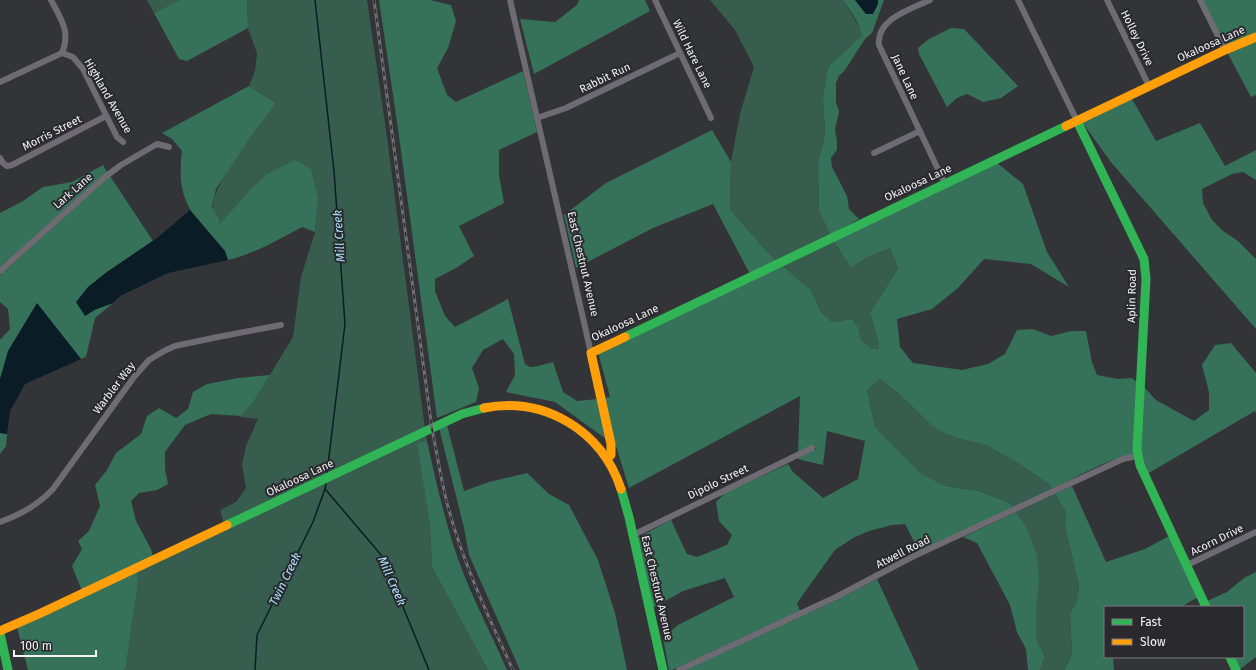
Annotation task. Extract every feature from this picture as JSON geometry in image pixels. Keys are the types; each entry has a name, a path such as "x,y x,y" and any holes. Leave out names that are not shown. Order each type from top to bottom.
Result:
{"street":[{"path":"0,82 62,53 66,44 66,34 64,26 50,0"},
{"name":"East Chestnut Avenue","path":"510,0 611,444 611,455 607,458 621,488 633,534 663,670"},
{"name":"Wild Hare Lane","path":"655,0 712,118"},
{"name":"Jane Lane","path":"930,0 889,20 879,33 878,40 879,45 945,184"},
{"name":"Aplin Road","path":"1018,0 1142,253 1146,268 1146,279 1137,456 1206,606"},
{"name":"Holley Drive","path":"1107,0 1149,86"},
{"path":"1200,0 1225,50"},
{"name":"Okaloosa Lane","path":"591,353 1225,50 1256,38"},
{"name":"Highland Avenue","path":"62,53 72,57 83,69 106,116 117,136 123,142"},
{"name":"Rabbit Run","path":"537,118 566,108 680,53"},
{"name":"Morris Street","path":"0,158 2,163 7,166 106,116"},
{"path":"874,153 920,131"},
{"name":"Lark Lane","path":"0,271 105,177 121,165 157,144 169,147"},
{"name":"Warbler Way","path":"0,522 13,517 36,504 53,489 124,389 149,360 164,350 175,346 280,325"},
{"name":"Okaloosa Lane","path":"0,632 462,414 482,408 516,406 542,410 556,415 583,432 596,444 607,458"},
{"name":"Dipolo Street","path":"633,534 812,448"},
{"name":"Atwell Road","path":"679,670 836,597 912,558 1110,464 1137,456"},
{"name":"Acorn Drive","path":"1187,566 1256,532"},
{"path":"0,632 8,670"},
{"path":"1230,658 1236,670"}],"green space":[{"path":"147,0 180,0 154,13"},
{"path":"180,0 247,0 248,28 187,61 179,59 154,13"},
{"path":"247,0 367,0 387,137 425,429 224,524 220,510 236,502 246,488 242,465 246,446 258,419 240,417 254,401 293,337 301,277 315,232 318,199 248,192 219,226 213,206 220,184 239,153 276,103 249,86 255,71 257,53 248,29"},
{"path":"379,0 430,0 451,5 456,21 448,48 437,68 447,95 456,102 523,71 537,132 499,150 499,175 504,203 459,226 474,256 435,279 435,291 445,316 455,327 508,299 525,364 530,367 534,367 553,362 563,392 577,401 598,399 606,439 555,402 506,392 515,375 514,354 503,339 483,350 472,368 479,388 476,402 437,418"},
{"path":"579,0 645,0 650,11 534,74 520,19 555,22 577,5"},
{"path":"710,0 843,0 861,30 862,35 828,67 823,96 825,134 818,163 819,210 830,235 776,261 730,210 731,162 740,114 754,67 735,30"},
{"path":"843,0 855,0 866,14 878,4 878,0 884,0 872,33 865,39 845,70 839,76 836,83 836,103 839,111 835,130 837,150 831,158 832,167 847,196 849,209 859,219 830,235 819,210 818,163 825,134 823,96 828,67 862,35 857,21"},
{"path":"1201,0 1256,0 1256,34 1225,47"},
{"path":"951,28 964,29 1018,86 1001,98 983,102 967,94 957,98 947,107 919,54 918,48 929,39"},
{"path":"1256,40 1256,95 1251,97 1227,52"},
{"path":"249,86 276,103 250,138 216,189 212,206 219,220 219,225 248,192 267,174 295,160 311,169 318,199 315,232 302,227 275,242 228,260 222,248 198,221 187,203 181,174 182,151 172,139 162,133"},
{"path":"1131,97 1156,141 1200,123 1225,166 1256,150 1256,180 1243,172 1232,174 1202,189 1203,203 1212,220 1223,231 1238,241 1256,259 1256,329 1110,161 1082,122"},
{"path":"712,130 731,162 730,210 776,261 750,274 713,204 653,228 576,268 564,215 606,183"},
{"path":"996,162 1023,184 1047,252 1069,287 1031,264 984,259 958,288 932,309 897,319 900,347 913,363 962,370 988,364 1005,354 1017,330 1033,329 1051,336 1071,331 1086,331 1092,362 1097,375 1118,379 1132,378 1137,382 1134,454 1102,464 1052,489 1050,485 1021,465 986,445 961,439 940,431 928,422 898,393 880,379 867,390 875,427 922,474 946,486 979,491 1010,503 1013,508 919,551 905,524 892,525 869,531 853,538 835,550 797,603 800,611 672,670 669,670 663,638 678,625 734,597 725,578 683,591 653,608 637,538 671,520 687,554 697,557 727,545 732,535 719,521 716,502 725,493 788,464 793,472 823,498 858,479 865,441 827,431 823,465 798,459 816,449 813,445 798,452 800,396 629,488 616,446 614,444 604,398 610,397 598,352 783,266 811,290 821,312 832,322 852,319 858,327 861,340 872,349 879,349 877,335 870,313 898,268 890,248 868,257 851,268 833,240"},
{"path":"103,165 107,172 0,267 0,213 23,201 43,187 72,182"},
{"path":"110,176 153,241 107,272 88,287 85,316 94,310 113,303 95,318 86,357 81,359 37,304 0,379 0,340 10,329 8,309 0,302 0,275"},
{"path":"833,240 851,268 868,257 890,248 898,268 870,313 874,326 877,330 879,349 872,349 861,340 858,327 852,319 832,322 821,312 811,290 783,266"},
{"path":"1231,343 1256,373 1256,414 1255,411 1147,474 1141,457 1143,386 1156,400 1194,421 1209,410 1209,392 1202,365 1215,345"},
{"path":"270,375 254,401 241,416 211,414 185,425 165,452 165,469 168,484 157,490 139,493 131,501 136,521 151,549 153,557 82,591 72,566 82,549 78,541 89,531 100,506 95,485 107,470 116,453 141,434 147,416 159,408 176,418 188,409 193,392 207,384 238,378"},
{"path":"880,379 898,393 928,422 961,439 986,445 1021,465 1050,485 1052,489 1013,508 1010,503 979,491 946,486 922,474 875,427 867,390"},
{"path":"447,425 464,491 489,482 527,473 549,494 569,505 598,560 615,613 627,670 520,670 469,555 464,528 439,428"},
{"path":"0,433 7,434 6,446 0,454"},
{"path":"426,435 427,441 418,444 430,526 432,567 488,670 124,670 126,666 138,583 137,571"},
{"path":"427,441 440,497 462,569 507,670 488,670 432,567 430,526 417,443"},
{"path":"1072,486 1106,562 1145,549 1169,536 1198,597 1183,606 1104,606 1104,658 1113,658 1114,670 1064,670 1072,654 1070,613 1076,604 1079,586 1065,526 1066,512 1055,494"},
{"path":"1055,494 1066,512 1065,526 1079,586 1076,604 1070,614 1072,654 1064,670 1040,670 1045,656 1036,639 1036,612 1026,526 1016,512"},
{"path":"1016,512 1026,526 1037,555 1039,578 1036,612 1036,639 1045,656 1040,670 1028,670 1026,649 1017,632 1010,605 977,543 963,537"},
{"path":"137,571 138,583 126,666 124,670 28,670 17,627"},
{"path":"1256,572 1256,657 1239,670 1233,658 1244,658 1244,606 1210,606 1207,601 1227,592 1244,578"},
{"path":"877,579 919,670 685,670 837,600"}],"water":[{"path":"855,0 878,0 878,4 873,14 866,14"},
{"path":"190,210 225,251 228,260 168,273 120,296 113,303 94,310 85,316 76,302 88,287 107,272 157,238"},
{"path":"37,303 81,359 25,384 10,411 7,434 0,433 0,379 8,351"}],"waterway":[{"name":"Mill Creek","path":"315,0 334,171 345,324 327,473"},
{"name":"Twin Creek","path":"255,670 257,635 313,522 326,484"},
{"name":"Mill Creek","path":"325,489 382,556 429,670"}],"railway":[{"path":"374,0 432,429 443,485 460,546 485,609 513,670"}],"traffic: fast":[{"path":"1077,121 1144,259 1146,279 1137,449 1140,465 1206,606"},
{"path":"625,337 1066,126"},
{"path":"227,525 462,414 484,408"},
{"path":"621,489 629,517 663,670"},
{"path":"0,633 8,670"},
{"path":"1230,658 1236,670"}],"traffic: slow":[{"path":"1066,126 1225,50 1256,37"},
{"path":"607,458 611,455 611,444 591,353 625,337"},
{"path":"484,408 507,406 528,407 549,413 568,422 585,435 600,450 612,468 621,489"},
{"path":"0,631 227,525"}]}
